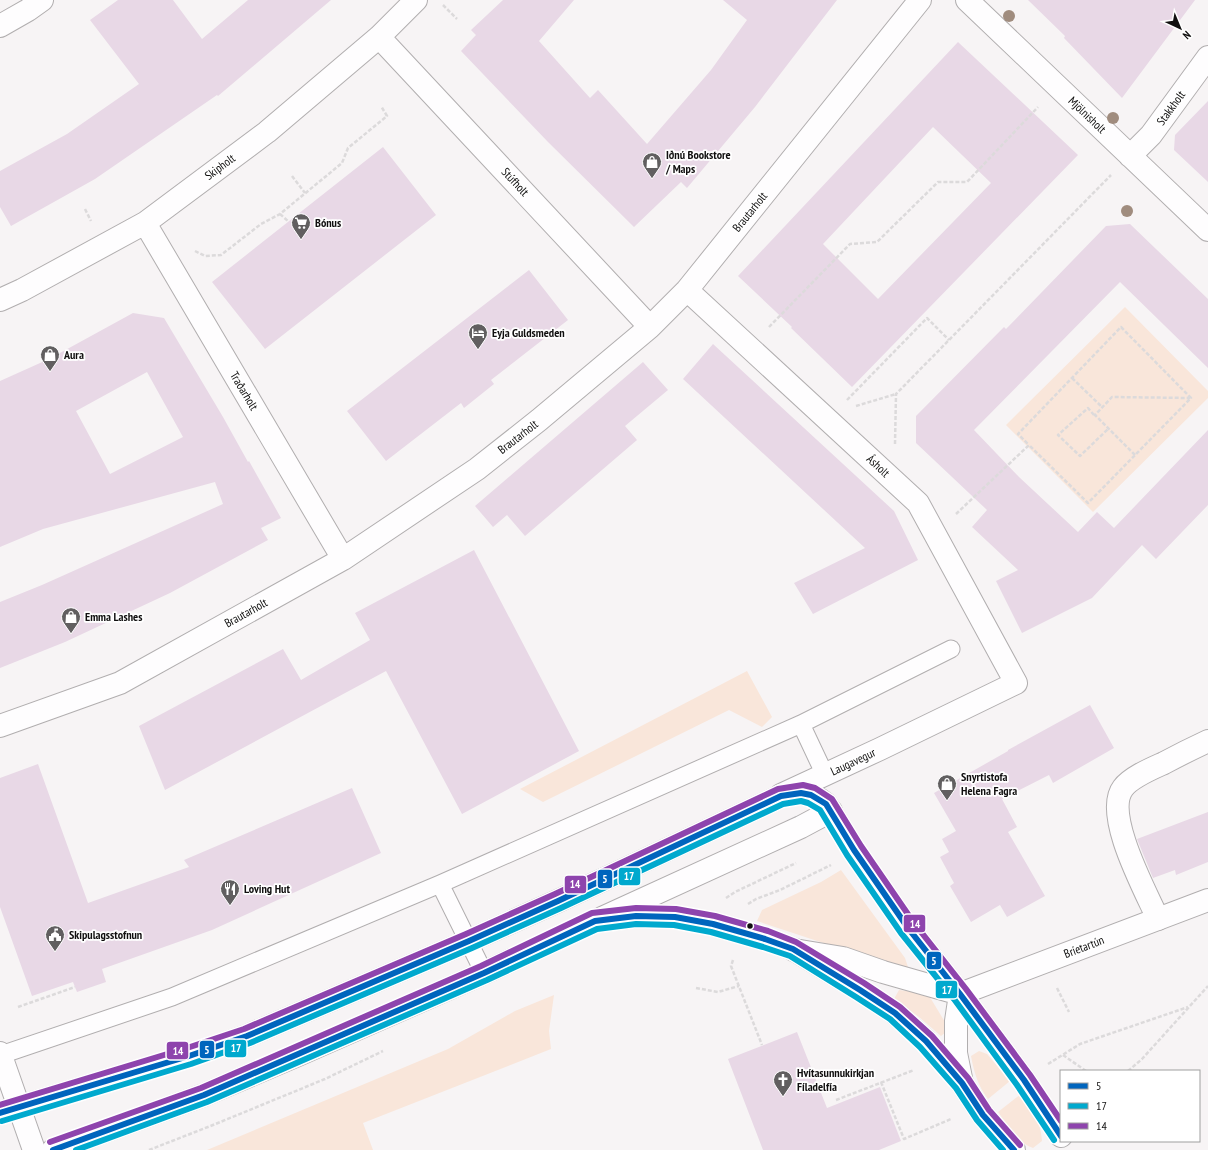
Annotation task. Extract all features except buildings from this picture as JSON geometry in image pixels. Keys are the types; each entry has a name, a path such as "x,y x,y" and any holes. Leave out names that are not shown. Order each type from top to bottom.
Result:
{"street":[{"path":"0,26 42,0"},
{"name":"Skipholt","path":"0,300 36,283 145,223 267,132 379,37 416,0"},
{"name":"Brautarholt","path":"0,726 120,683 343,559 477,469 539,420 650,327 687,290 920,0"},
{"name":"Mjölnisholt","path":"967,0 1208,230"},
{"name":"Stúfholt","path":"379,37 650,327"},
{"name":"Stakkholt","path":"1130,156 1151,135 1208,57"},
{"name":"Traðarholt","path":"145,223 343,559"},
{"name":"Ásholt","path":"687,290 750,348 829,414 877,465 918,503 1016,683"},
{"name":"Laugavegur","path":"10,1110 189,1056 247,1036 469,941 558,901 1016,683"},
{"path":"1158,919 1124,843 1118,813 1118,800 1123,788 1138,776 1208,741"},
{"path":"781,796 801,793 811,795 819,799 831,811 854,850 908,928 960,994 1024,1080 1060,1134"},
{"path":"53,1150 204,1095 298,1055 484,973 801,827 831,811"},
{"name":"Bríetartún","path":"960,994 1208,900"},
{"path":"595,921 636,916 675,917 713,924 793,949 843,958 883,972 960,994"},
{"path":"793,949 895,1013 926,1041 962,1083 984,1115 1014,1150"},
{"path":"960,994 956,1021 956,1053 962,1083"},
{"path":"0,1054 10,1110 34,1150"}],"lane":[{"path":"0,1054 172,997 440,884 801,724 951,649"},
{"path":"801,724 825,775"},
{"path":"440,884 484,973"}],"path":[{"path":"439,0 457,19"},
{"path":"750,348 850,244 877,242 938,182 967,182 1057,87"},
{"path":"195,250 205,256 221,255 261,224 280,214 342,163 348,148 387,116 381,106"},
{"path":"829,414 896,394 1130,156"},
{"path":"292,176 305,193"},
{"path":"85,209 94,226"},
{"path":"280,214 288,222"},
{"path":"829,414 927,318 949,340"},
{"path":"1122,327 1191,398 1088,503 1018,434 1122,327"},
{"path":"1072,378 1102,407"},
{"path":"877,465 895,446 896,394"},
{"path":"1095,415 1112,397 1191,398"},
{"path":"1108,429 1080,456 1058,435 1088,408 1135,455"},
{"path":"930,526 954,515 1029,445"},
{"path":"723,901 735,892 801,860"},
{"path":"745,906 756,899 780,890 834,864"},
{"path":"734,953 731,966 762,1045"},
{"path":"696,988 718,992 739,986"},
{"path":"1056,986 1069,1012"},
{"path":"1129,1070 1142,1059 1208,986"},
{"path":"18,1007 75,987"},
{"path":"1044,1066 1080,1044 1188,1007"},
{"path":"150,1150 325,1080 387,1049"},
{"path":"1063,1054 1085,1070"},
{"path":"836,1100 915,1069"},
{"path":"882,1082 904,1138 955,1118"}],"shaded area":[{"path":"1125,307 1208,391 1208,398 1093,512 1006,425"},
{"path":"747,671 772,717 762,727 729,710 543,802 520,789"},
{"path":"841,870 905,958 908,967 899,968 757,921 762,910 821,882"},
{"path":"899,990 928,994 945,1022 946,1032 941,1036 919,1017 894,999"},
{"path":"554,995 549,1031 551,1049 363,1123 373,1150 207,1150 448,1049 515,1011"},
{"path":"979,1051 987,1054 1010,1081 988,1099 977,1079 971,1056"},
{"path":"1021,1094 1029,1105 1040,1127 1042,1141 1033,1148 1027,1146 1018,1138 998,1112"}],"transit line":[{"name":"14","path":"0,1105 244,1029 466,934 555,894 778,789 803,785 815,788 832,799 861,846 914,923 966,989 1030,1075 1060,1120"},
{"name":"5","path":"0,1113 189,1056 247,1036 469,941 558,901 781,796 801,793 811,795 826,804 854,850 908,928 960,994 1024,1080 1060,1134"},
{"name":"17","path":"2,1121 191,1064 250,1043 472,948 783,804 801,801 820,810 847,855 901,933 954,999 1017,1085 1054,1140"},
{"name":"14","path":"50,1142 201,1088 481,966 592,913 636,908 676,909 715,916 768,931 796,942 864,983 900,1007 932,1036 968,1078 989,1110 1020,1145"},
{"name":"5","path":"53,1150 204,1095 484,973 595,921 636,916 675,917 713,924 765,939 793,949 860,990 895,1013 926,1041 962,1083 983,1115 1014,1150"},
{"name":"17","path":"76,1150 207,1102 487,980 597,929 636,924 674,925 711,932 790,956 890,1019 920,1047 956,1088 977,1120 1003,1150"}],"place":[{"name":"Iðnú Bookstore / Maps","path":"652,179"},
{"name":"Bónus","path":"301,240"},
{"name":"Eyja Guldsmeden","path":"478,350"},
{"name":"Aura","path":"50,372"},
{"name":"Emma Lashes","path":"71,634"},
{"name":"Snyrtistofa Helena Fagra","path":"947,801"},
{"name":"Loving Hut","path":"230,906"},
{"name":"Skipulagsstofnun","path":"55,952"},
{"name":"Hvítasunnukirkjan Fíladelfía","path":"783,1097"}]}
